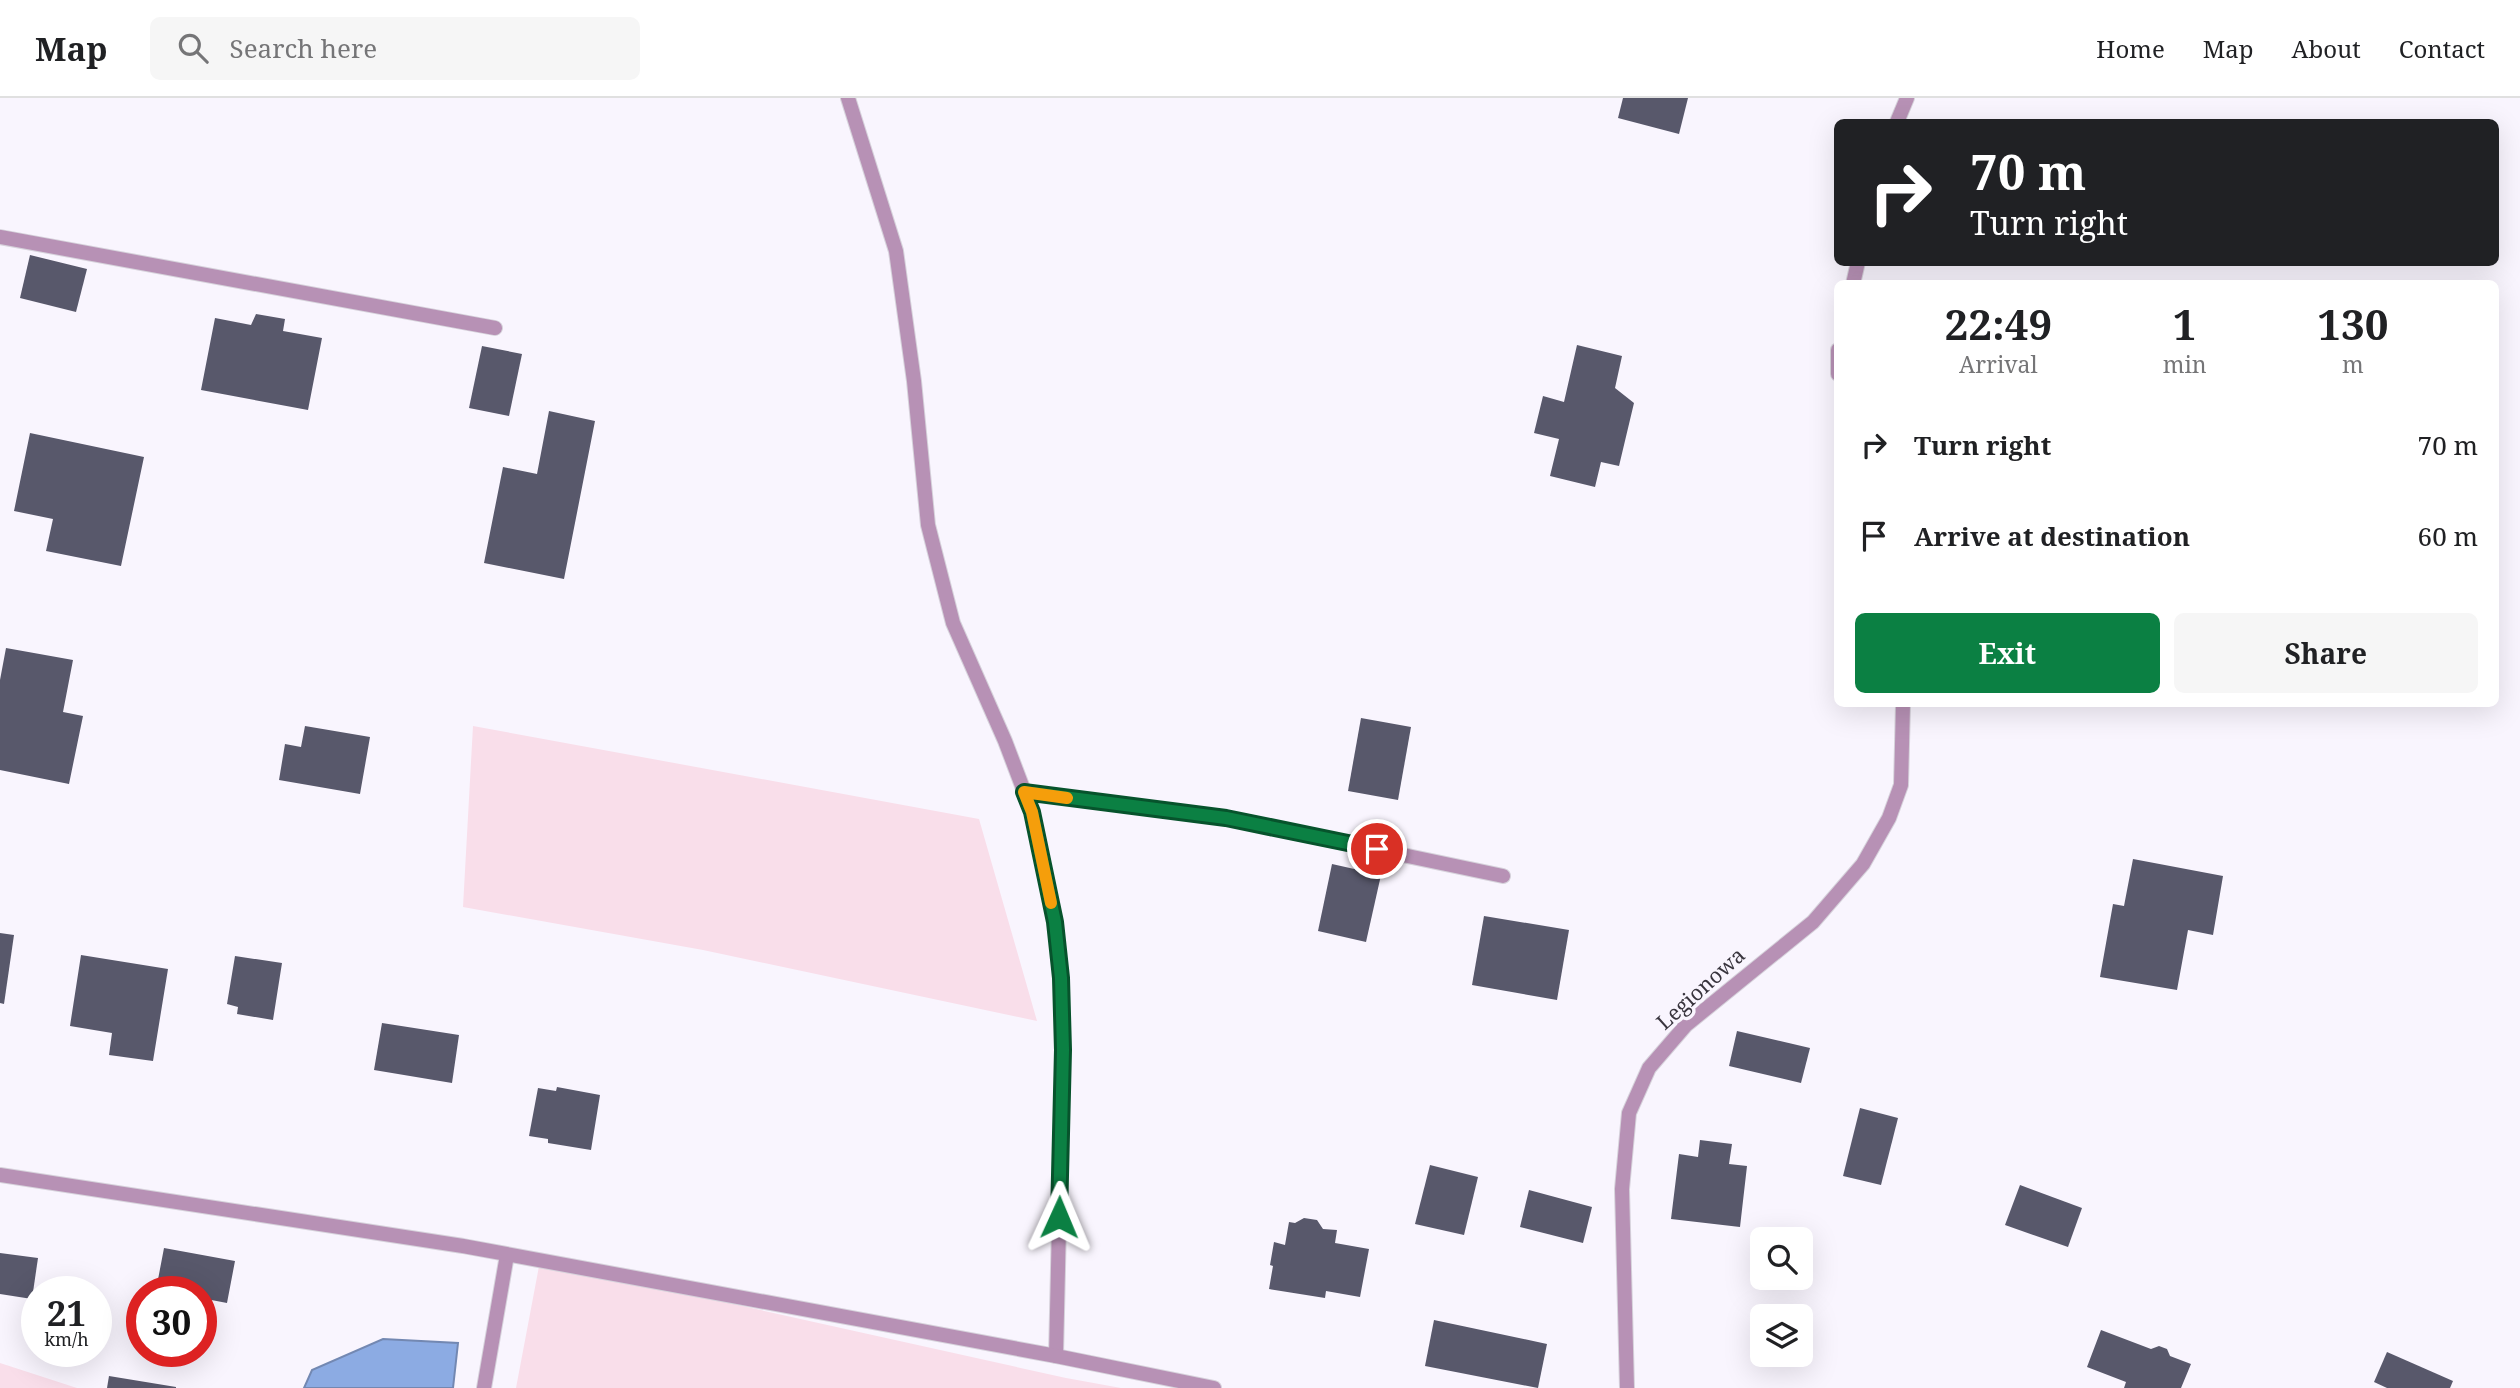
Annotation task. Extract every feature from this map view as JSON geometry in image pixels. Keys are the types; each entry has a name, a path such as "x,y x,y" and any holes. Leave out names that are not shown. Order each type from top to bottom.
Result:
{"street":[{"path":"848,98 896,251 914,381 928,525 953,623 1005,741 1032,812 1055,922 1061,978 1063,1050 1056,1356"},
{"path":"1898,119 1907,98"},
{"path":"0,237 495,328"},
{"name":"Legionowa","path":"1627,1388 1622,1189 1629,1113 1649,1068 1686,1025 1814,922 1863,864 1889,818 1900,785 1903,707"},
{"path":"1024,792 1226,818 1503,876"},
{"path":"0,1175 507,1255 1056,1356 1214,1388"},
{"path":"484,1388 507,1255"}],"shaded area":[{"path":"473,726 979,819 1037,1021 703,950 463,907"},
{"path":"540,1261 1066,1378 1121,1388 516,1388"},
{"path":"0,1363 77,1388 0,1388"}],"water":[{"path":"383,1339 458,1343 453,1388 304,1388 312,1370"}],"building":[{"path":"1623,98 1688,98 1679,134 1618,118"},
{"path":"30,255 87,269 76,312 20,298"},
{"path":"256,314 285,319 283,331 322,338 308,410 201,390 215,318 251,325"},
{"path":"1577,345 1622,356 1615,388 1634,403 1619,466 1601,462 1595,487 1550,476 1559,439 1534,433 1543,396 1564,402"},
{"path":"482,346 522,354 509,416 469,408"},
{"path":"549,411 595,421 564,579 484,563 503,467 537,474"},
{"path":"30,433 144,457 121,566 46,551 53,519 14,511"},
{"path":"6,648 73,660 63,712 83,716 69,784 0,770 0,680"},
{"path":"1361,718 1411,727 1398,800 1348,791"},
{"path":"305,726 370,737 360,794 279,780 285,744 301,747"},
{"path":"2133,859 2223,876 2213,935 2188,930 2177,990 2100,977 2113,904 2124,906"},
{"path":"1332,864 1381,875 1366,942 1318,931"},
{"path":"1484,916 1569,930 1557,1000 1472,985"},
{"path":"0,933 14,935 4,1004 0,1003"},
{"path":"81,955 168,969 153,1061 109,1055 112,1033 70,1026"},
{"path":"235,956 282,963 273,1020 237,1014 238,1007 227,1004"},
{"path":"382,1023 459,1035 452,1083 374,1070"},
{"path":"1737,1031 1810,1048 1801,1083 1729,1066"},
{"path":"557,1087 600,1095 591,1150 548,1143 548,1139 529,1136 538,1088 556,1091"},
{"path":"1860,1108 1898,1118 1881,1185 1843,1176"},
{"path":"1700,1140 1732,1144 1729,1164 1747,1166 1740,1227 1671,1219 1679,1154 1698,1157"},
{"path":"1430,1165 1478,1177 1464,1235 1415,1224"},
{"path":"2020,1185 2082,1208 2068,1247 2005,1225"},
{"path":"1529,1190 1592,1207 1583,1243 1520,1227"},
{"path":"1304,1218 1317,1220 1323,1229 1337,1230 1335,1243 1369,1249 1360,1297 1326,1291 1325,1298 1269,1289 1274,1242 1285,1245 1289,1222 1295,1223"},
{"path":"164,1248 235,1261 227,1303 217,1301 217,1276 159,1276"},
{"path":"0,1253 38,1258 35,1276 21,1276 21,1297 0,1294"},
{"path":"1434,1320 1547,1344 1538,1388 1425,1366"},
{"path":"2101,1330 2151,1349 2159,1346 2167,1349 2170,1356 2191,1364 2181,1388 2124,1388 2126,1382 2087,1367"},
{"path":"2387,1352 2453,1381 2450,1388 2387,1388 2374,1382"},
{"path":"109,1376 176,1387 176,1388 107,1388"}],"slow traffic":[{"path":"1051,903 1032,812 1024,792 1067,798"}],"route":[{"path":"1059,1217 1063,1050 1061,978 1055,922 1032,812 1024,792 1226,818 1377,849"}]}
